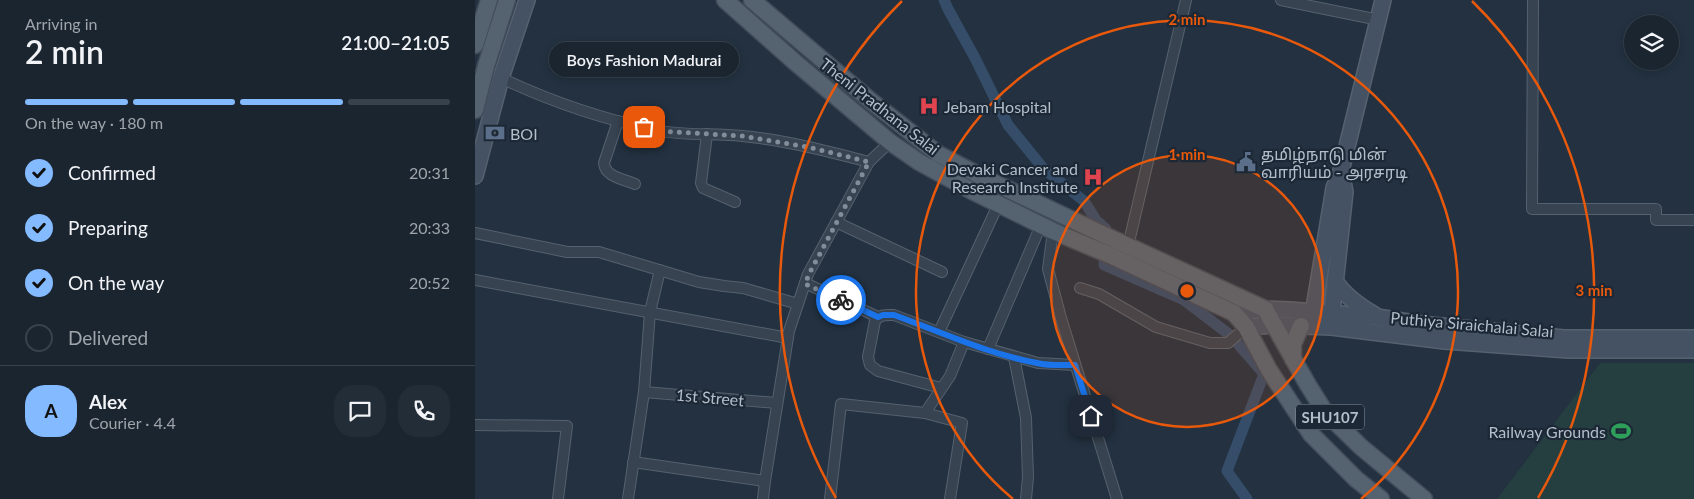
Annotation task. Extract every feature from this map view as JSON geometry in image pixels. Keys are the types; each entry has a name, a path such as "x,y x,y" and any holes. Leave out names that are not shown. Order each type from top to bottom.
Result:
{"main road":[{"path":"475,45 489,0"},
{"path":"475,110 486,66 507,0"},
{"path":"475,176 501,78 527,0"},
{"name":"Theni Pradhana Salai","path":"725,0 890,142 919,162 972,192 1047,228 1113,248 1265,310"},
{"name":"Theni Pradhana Salai","path":"752,0 872,102 938,154 1099,233 1113,248 1234,313"},
{"path":"1293,359 1293,344 1309,322 1317,290 1334,188 1341,171 1383,0"},
{"path":"1317,290 1310,300 1290,310 1234,313 1236,336 1275,325 1331,320 1345,192 1341,171"},
{"path":"1335,281 1343,293 1377,317"},
{"name":"SHU107","path":"1265,310 1325,412 1361,447 1424,499"},
{"path":"1290,310 1309,322"},
{"name":"Puthiya Siraichalai Salai","path":"1331,320 1377,317 1421,324 1564,338 1694,338"},
{"name":"Puthiya Siraichalai Salai","path":"1331,320 1445,341 1568,350 1694,350"},
{"name":"SHU107","path":"1236,336 1269,370 1311,434 1356,479 1381,499"},
{"path":"1327,450 1347,433"}],"street":[{"path":"1113,248 1186,0"},
{"path":"1281,0 1379,20"},
{"path":"1533,0 1532,208 1656,209 1656,220 1694,220"},
{"path":"501,78 538,95 618,121 657,131 743,136 808,147 869,162"},
{"path":"618,121 604,163 604,169 607,173 635,184"},
{"path":"707,134 701,183 703,188 735,202"},
{"path":"763,499 788,338 805,284 869,162 890,142"},
{"path":"939,332 999,205"},
{"path":"836,222 942,272"},
{"path":"987,349 1047,228"},
{"path":"1047,228 1048,269 1075,365 1117,499"},
{"path":"475,233 567,252 599,252 699,282 743,288 799,304"},
{"path":"628,499 643,392 650,312 660,270"},
{"path":"475,280 788,338"},
{"path":"805,284 878,317"},
{"path":"1080,288 1099,294 1156,326 1209,343 1236,336"},
{"path":"941,388 879,371 870,365 868,357 875,320 878,317 894,315 964,342 1038,364 1075,365"},
{"path":"925,414 950,376 964,342"},
{"path":"1014,357 1026,418 1028,477 1026,499"},
{"name":"1st Street","path":"643,392 777,403"},
{"path":"830,499 841,404 925,414 962,423 950,499"},
{"path":"475,425 567,426 558,499"},
{"path":"633,462 765,481"}],"green space":[{"name":"Railway Grounds","path":"1600,363 1694,363 1694,499 1497,499"}],"waterway":[{"path":"944,0 1008,125 1043,168 1084,201 1096,220 1106,229 1104,265 1184,300 1230,335 1264,374 1227,471 1247,499"}],"way so far":[{"path":"644,127 657,131 743,136 808,147 869,162 805,284 841,300"}],"place":[{"name":"Jebam Hospital","path":"929,106"},
{"name":"Boys Fashion Madurai","path":"644,127"},
{"name":"BOI","path":"495,133"},
{"name":"தமிழ்நாடு மின் வாரியம் - அரசரடி","path":"1246,162"},
{"name":"Devaki Cancer and Research Institute","path":"1093,177"},
{"name":"Railway Grounds","path":"1621,431"}],"route":[{"path":"841,300 878,317 894,315 964,342 1038,364 1075,365 1091,416"}]}
